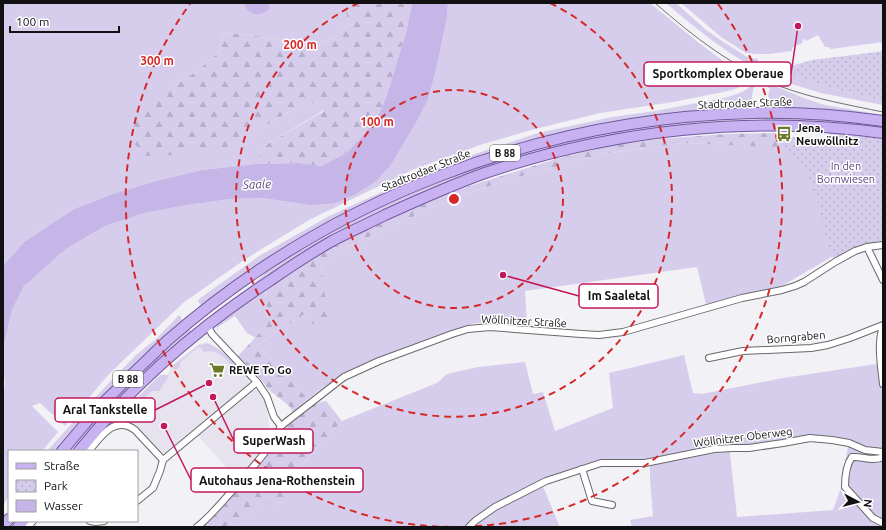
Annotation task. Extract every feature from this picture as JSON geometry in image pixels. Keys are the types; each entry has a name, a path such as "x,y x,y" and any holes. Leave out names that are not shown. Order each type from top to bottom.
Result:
{"main road":[{"name":"Stadtrodaer Straße","path":"63,450 103,403 167,341 200,313 242,282 307,239 394,194 430,179 466,165 513,150 552,140 636,123 724,114 773,113 831,115 883,120"},
{"name":"Stadtrodaer Straße","path":"80,450 105,420 157,367 226,310 293,264 336,240 427,196 520,162 622,138 702,128 754,126 825,127 883,133"},
{"path":"200,313 207,325"}],"street":[{"name":"Wöllnitzer Straße","path":"197,527 220,504 255,464 276,436 281,426 344,377 379,361 468,329 490,327 600,335 624,332 742,298 796,286 855,251 867,247 883,245"},
{"path":"867,247 883,280"},
{"path":"207,325 212,334 257,382 267,397 274,417 281,426"},
{"name":"Borngraben","path":"709,358 743,351 811,348 828,345 883,326"},
{"name":"Borngraben","path":"883,326 880,335 883,384"},
{"path":"138,500 153,488 163,460 257,382"},
{"path":"90,450 110,428 125,425 130,426 135,430 163,460"},
{"name":"Wöllnitzer Oberweg","path":"469,527 495,507 546,481 600,463 645,463 714,449 749,448 810,438 832,440 865,450 883,452"},
{"path":"883,458 875,460 852,457 849,460 845,477 845,486 873,518 883,523"},
{"path":"582,468 592,501 612,504"}],"shaded area":[{"path":"206,342 223,352 232,360 249,378 248,386 168,452 165,453 158,451 121,422 119,415 157,378 161,375 167,375 172,366 200,344"},
{"path":"252,390 260,392 266,403 269,424 268,437 264,450 238,480 197,435"}],"green space":[{"path":"3,3 342,3 350,23 334,39 315,43 289,42 251,35 224,33 218,53 196,72 168,89 239,145 258,130 292,110 316,102 324,110 266,145 256,164 202,170 156,181 113,194 74,209 24,242 3,266"},
{"path":"342,3 412,3 406,33 387,95 377,118 346,153 321,166 299,163 256,164 266,145 324,111 316,102 292,110 258,130 239,145 174,155 146,156 130,139 126,119 138,107 196,72 218,53 224,33 251,35 289,42 315,43 334,39 350,23"},
{"path":"448,3 650,3 722,60 751,76 744,84 732,90 673,102 600,113 483,144 412,170 309,220 244,260 183,303 108,375 65,426 40,403 32,406 58,432 43,450 8,450 8,498 3,505 3,401 5,383 3,349 12,310 24,286 66,249 105,226 145,213 231,199 262,198 310,205 411,130 428,100 447,18"},
{"path":"666,3 676,3 705,29 719,39 747,57 758,59 755,68 731,54 709,38"},
{"path":"681,3 883,3 883,42 831,49 829,47 825,47 818,35 806,41 804,39 802,40 803,43 792,48 792,51 768,54 746,53 721,37"},
{"path":"883,51 883,101 827,87 794,75 793,68 798,64 812,60"},
{"path":"798,64 793,68 795,75 827,87 883,101 883,105 821,93 772,76 780,70"},
{"path":"757,77 759,78 753,90 751,103 746,108 689,113 610,124 537,139 468,161 397,190 329,223 266,261 206,304 201,305 198,302 199,299 259,256 329,216 397,185 469,156 538,133 612,117 655,111 728,97 747,89 752,85"},
{"path":"768,83 806,99 825,105 883,116 774,108 768,106 770,103 768,96 770,88 767,87"},
{"path":"765,117 830,119 883,126 883,129 864,126 781,121 764,119"},
{"path":"703,121 688,125 610,136 389,209 215,315 214,313 256,282 265,273 297,252 374,210 452,176 551,145 609,132"},
{"name":"In den Bornwiesen","path":"830,132 883,139 883,242 869,245 833,258 824,232 819,204 806,173 780,145 781,137 828,138"},
{"path":"780,133 847,214 782,146 770,147 684,143 602,154 507,180 451,199 349,246 321,266 328,321 312,324 306,313 258,345 308,399 293,412 289,406 268,389 260,378 238,356 268,324 265,287 356,232 450,192 556,159 607,146 660,139 725,134"},
{"path":"684,143 782,146 826,186 833,256 782,286 706,304 697,267 525,291 527,324 503,322 475,323 435,336 378,358 342,375 308,399 258,345 306,313 322,277 321,266 349,246 451,199 507,180 602,154"},
{"path":"265,287 268,324 256,338 247,333 235,316 218,327 217,332 217,327 219,323"},
{"path":"179,315 183,322 79,424 57,450 48,450 136,355 156,339"},
{"path":"189,329 191,333 159,359 119,399 74,450 69,450 99,415 131,382"},
{"path":"207,343 226,355 236,365 235,367 232,367 220,355 208,351 204,352 200,347 198,347 180,362 180,366 176,370 173,369 172,366 200,344"},
{"path":"684,355 693,393 702,394 783,378 883,363 883,527 632,527 630,520 653,516 650,459 602,459 562,472 541,482 560,527 237,527 265,496 276,511 290,494 304,463 342,421 437,383 447,374 478,367 525,362 533,394 543,392 555,431 613,408 609,373","holes":["836,438 849,442 842,476 842,485 833,510 737,517 729,444 751,446"]},
{"path":"161,375 169,376 159,391 152,391 136,407 136,418 128,422 119,418 97,437 108,423 126,409 157,378"},
{"path":"326,401 342,421 304,463 290,493 291,496 276,511 265,497 237,527 202,527 243,482 288,426 311,406"}],"water":[{"path":"245,3 267,3 270,8 263,13 256,14 252,13 246,8 244,5"},
{"name":"Saale","path":"412,3 448,3 447,18 428,100 390,166 376,181 356,194 335,203 310,205 262,198 231,199 145,213 105,226 66,249 24,286 12,310 3,349 3,266 24,242 74,209 113,194 156,181 202,170 256,164 299,163 321,166 346,153 377,118 387,95 406,33"}],"tram line":[{"path":"655,3 700,40 747,71 782,87 807,95 883,112"}],"place":[{"name":"Sportkomplex Oberaue","path":"798,26"},
{"name":"Jena, Neuwöllnitz","path":"784,134"},
{"name":"Im Saaletal","path":"503,275"},
{"name":"REWE To Go","path":"217,370"},
{"name":"Aral Tankstelle","path":"209,383"},
{"name":"SuperWash","path":"213,397"},
{"name":"Autohaus Jena-Rothenstein","path":"164,426"}]}
